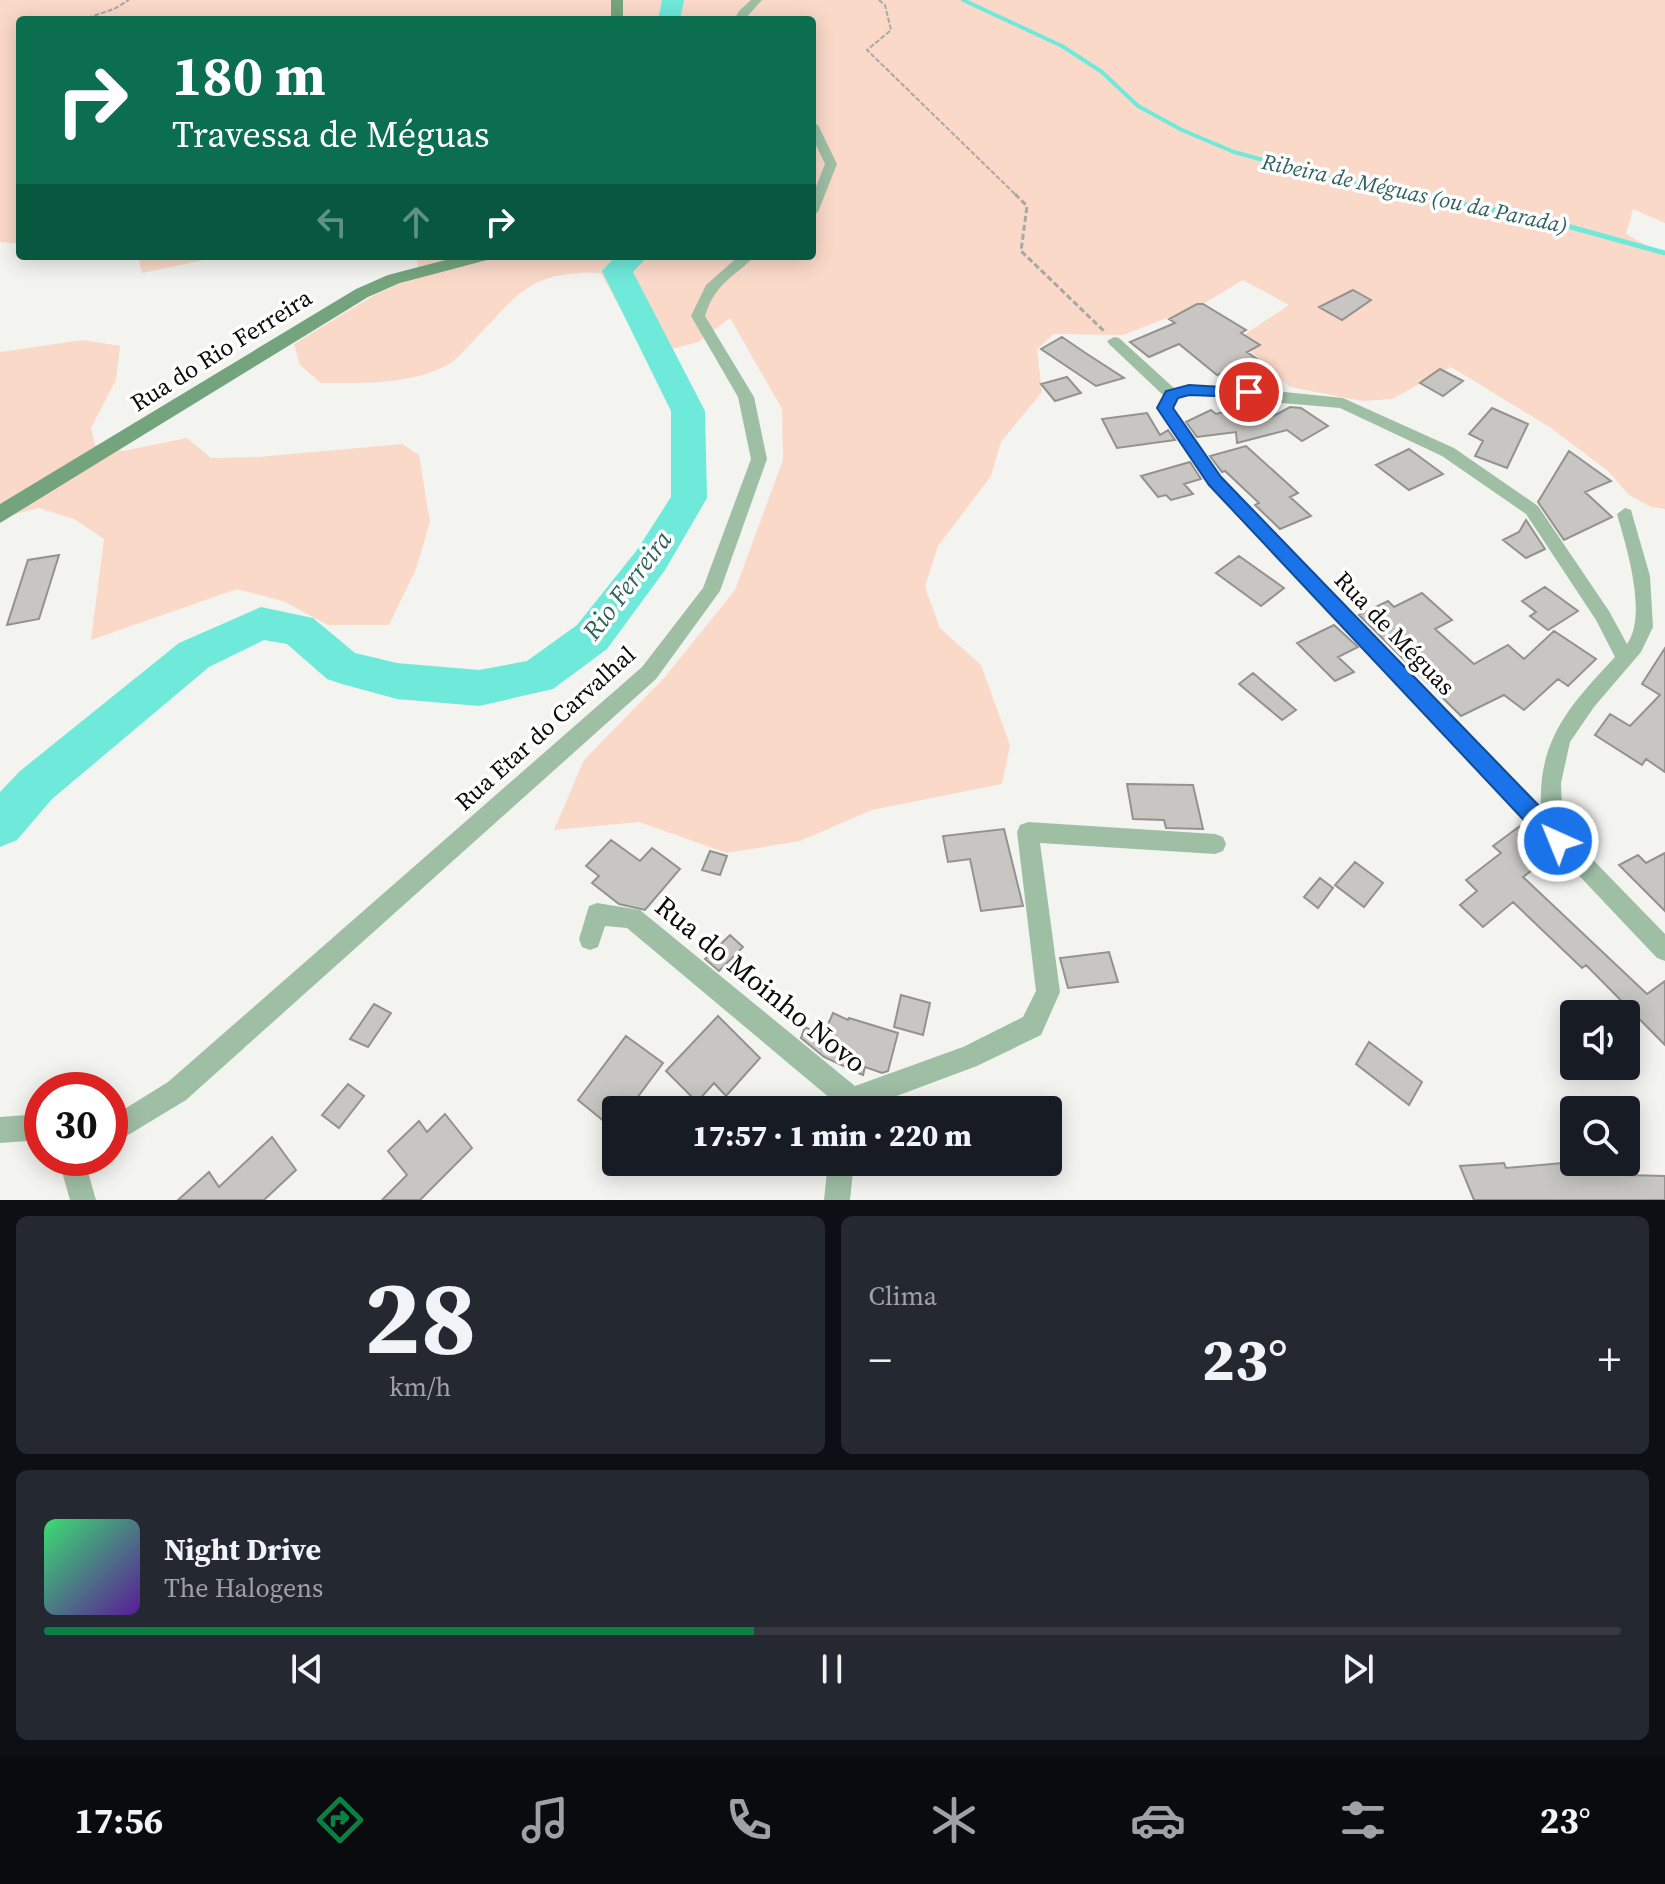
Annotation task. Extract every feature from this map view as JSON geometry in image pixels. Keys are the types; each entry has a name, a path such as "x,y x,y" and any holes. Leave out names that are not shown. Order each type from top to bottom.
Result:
{"street":[{"path":"741,16 757,0"},
{"path":"816,133 831,164 816,202"},
{"name":"Rua do Rio Ferreira","path":"0,515 362,293 394,279 466,260"},
{"name":"Rua Etar do Carvalhal","path":"128,1122 177,1091 649,673 711,591 759,459 746,397 698,316 704,294 721,275 742,260"},
{"path":"1114,341 1172,395 1189,390 1227,391 1343,403 1448,452 1532,510 1603,616 1625,659"},
{"name":"Rua de Méguas","path":"1172,395 1165,408 1215,481 1665,950"},
{"path":"1558,841 1549,808 1550,764 1566,727 1641,637 1643,597 1637,552 1625,514"},
{"path":"873,1096 968,1057 1032,1026 1048,992 1028,832 1215,844"},
{"name":"Rua do Moinho Novo","path":"590,939 597,914 632,918 840,1096"},
{"path":"0,1130 24,1128"},
{"path":"76,1176 83,1200"},
{"path":"837,1200 840,1176"}],"path":[{"path":"93,16 129,0"},
{"path":"879,0 885,5 891,30 867,50 1027,206 1021,251 1114,341"}],"shaded area":[{"path":"0,0 1665,0 1665,223 1633,209 1626,234 1665,256 1665,509 1651,507 1629,495 1608,471 1551,428 1451,367 1392,399 1362,401 1290,387 1238,339 1289,305 1243,280 1203,304 1123,335 1054,334 1037,349 1042,392 1001,442 991,476 938,546 925,587 940,628 981,665 1010,745 1002,784 872,810 800,841 727,853 639,822 554,830 584,760 664,678 735,590 783,460 782,409 730,318 698,342 646,356 601,273 558,276 529,287 453,361 419,376 386,381 321,383 300,365 294,344 376,294 411,279 418,269 417,260 816,260 816,16 16,16 16,244 0,242"},
{"path":"139,260 204,260 142,273"},
{"path":"83,340 120,346 116,380 91,428 95,445 123,451 187,438 211,458 258,457 402,444 419,455 430,522 416,569 389,625 328,625 283,601 237,589 91,640 104,539 74,519 39,508 0,518 0,352"}],"building":[{"path":"1353,290 1371,300 1342,320 1319,307"},
{"path":"1197,304 1203,304 1246,330 1241,333 1260,345 1247,352 1257,359 1217,375 1179,344 1149,357 1130,342 1175,323 1169,319"},
{"path":"1062,337 1124,378 1096,386 1041,349"},
{"path":"1440,369 1463,381 1443,396 1420,383"},
{"path":"1067,377 1081,393 1055,401 1041,384"},
{"path":"1255,404 1270,418 1290,407 1301,408 1328,426 1302,441 1287,430 1237,443 1236,432 1197,437 1186,422 1211,410 1216,414"},
{"path":"1492,408 1528,424 1507,468 1475,456 1483,441 1469,434"},
{"path":"1147,413 1160,435 1168,430 1175,440 1117,448 1102,419"},
{"path":"1246,446 1298,493 1290,497 1311,516 1280,529 1255,505 1259,503 1225,471 1222,472 1210,456"},
{"path":"1409,449 1443,474 1409,490 1376,465"},
{"path":"1569,451 1611,481 1585,492 1612,517 1564,540 1538,502"},
{"path":"1190,462 1201,479 1184,484 1193,494 1171,500 1166,495 1158,497 1141,476"},
{"path":"1526,520 1545,549 1526,558 1503,540 1519,532"},
{"path":"59,555 39,619 7,625 28,560"},
{"path":"1239,556 1284,588 1261,606 1216,573"},
{"path":"1545,587 1578,611 1548,630 1530,616 1536,612 1522,601"},
{"path":"1422,593 1452,620 1435,629 1474,664 1508,645 1524,659 1554,631 1596,659 1568,686 1558,679 1524,710 1504,695 1461,716 1359,615 1388,601 1394,607"},
{"path":"1334,625 1358,647 1338,657 1354,672 1335,681 1297,643"},
{"path":"1665,648 1665,772 1646,759 1642,765 1595,735 1610,714 1630,726 1660,695 1642,684"},
{"path":"1253,673 1296,710 1282,720 1239,684"},
{"path":"1127,784 1193,785 1203,829 1166,828 1164,820 1133,819"},
{"path":"1520,826 1552,855 1523,877 1647,994 1665,981 1665,1045 1640,1020 1640,1000 1621,1000 1586,965 1582,968 1513,902 1483,927 1460,905 1477,891 1466,880 1501,853 1493,846"},
{"path":"1004,829 1023,906 981,911 970,859 948,862 943,836"},
{"path":"611,840 640,861 652,848 680,869 645,910 619,904 592,883 599,876 586,866"},
{"path":"710,851 727,856 720,875 702,870"},
{"path":"1665,853 1665,911 1619,865 1638,855 1646,863"},
{"path":"1355,862 1383,883 1364,907 1335,885"},
{"path":"1320,878 1333,888 1318,908 1304,897"},
{"path":"730,935 743,947 719,971 705,959"},
{"path":"1109,952 1118,982 1068,988 1060,958"},
{"path":"901,995 930,1003 923,1035 894,1027"},
{"path":"374,1004 391,1013 368,1047 350,1039"},
{"path":"833,1013 898,1033 888,1071 882,1073 865,1067 863,1075 824,1057 801,1038 805,1027 823,1036"},
{"path":"718,1016 760,1058 726,1096 714,1083 702,1096 691,1096 666,1071"},
{"path":"626,1036 663,1063 638,1096 602,1096 602,1120 578,1100"},
{"path":"1369,1042 1422,1082 1409,1105 1356,1064"},
{"path":"348,1084 364,1096 339,1128 322,1115"},
{"path":"445,1114 472,1148 420,1200 382,1200 407,1175 388,1151 419,1121 427,1132"},
{"path":"272,1137 296,1170 264,1200 178,1200 209,1172 219,1187"},
{"path":"1504,1163 1506,1168 1560,1163 1560,1176 1665,1176 1665,1200 1474,1200 1460,1166"}],"waterway":[{"name":"Rio Ferreira","path":"670,16 673,0"},
{"name":"Ribeira de Méguas (ou da Parada)","path":"963,0 1062,46 1102,72 1138,106 1182,130 1234,152 1328,178 1423,196"},
{"name":"Ribeira de Méguas (ou da Parada)","path":"1413,194 1549,221 1665,253"},
{"name":"Rio Ferreira","path":"0,825 36,785 194,655 261,623 299,630 342,667 397,681 479,688 538,677 592,637 651,560 689,498 688,411 617,271 629,260"}],"route":[{"path":"1249,392 1189,390 1172,395 1165,408 1215,481 1558,841"}]}
